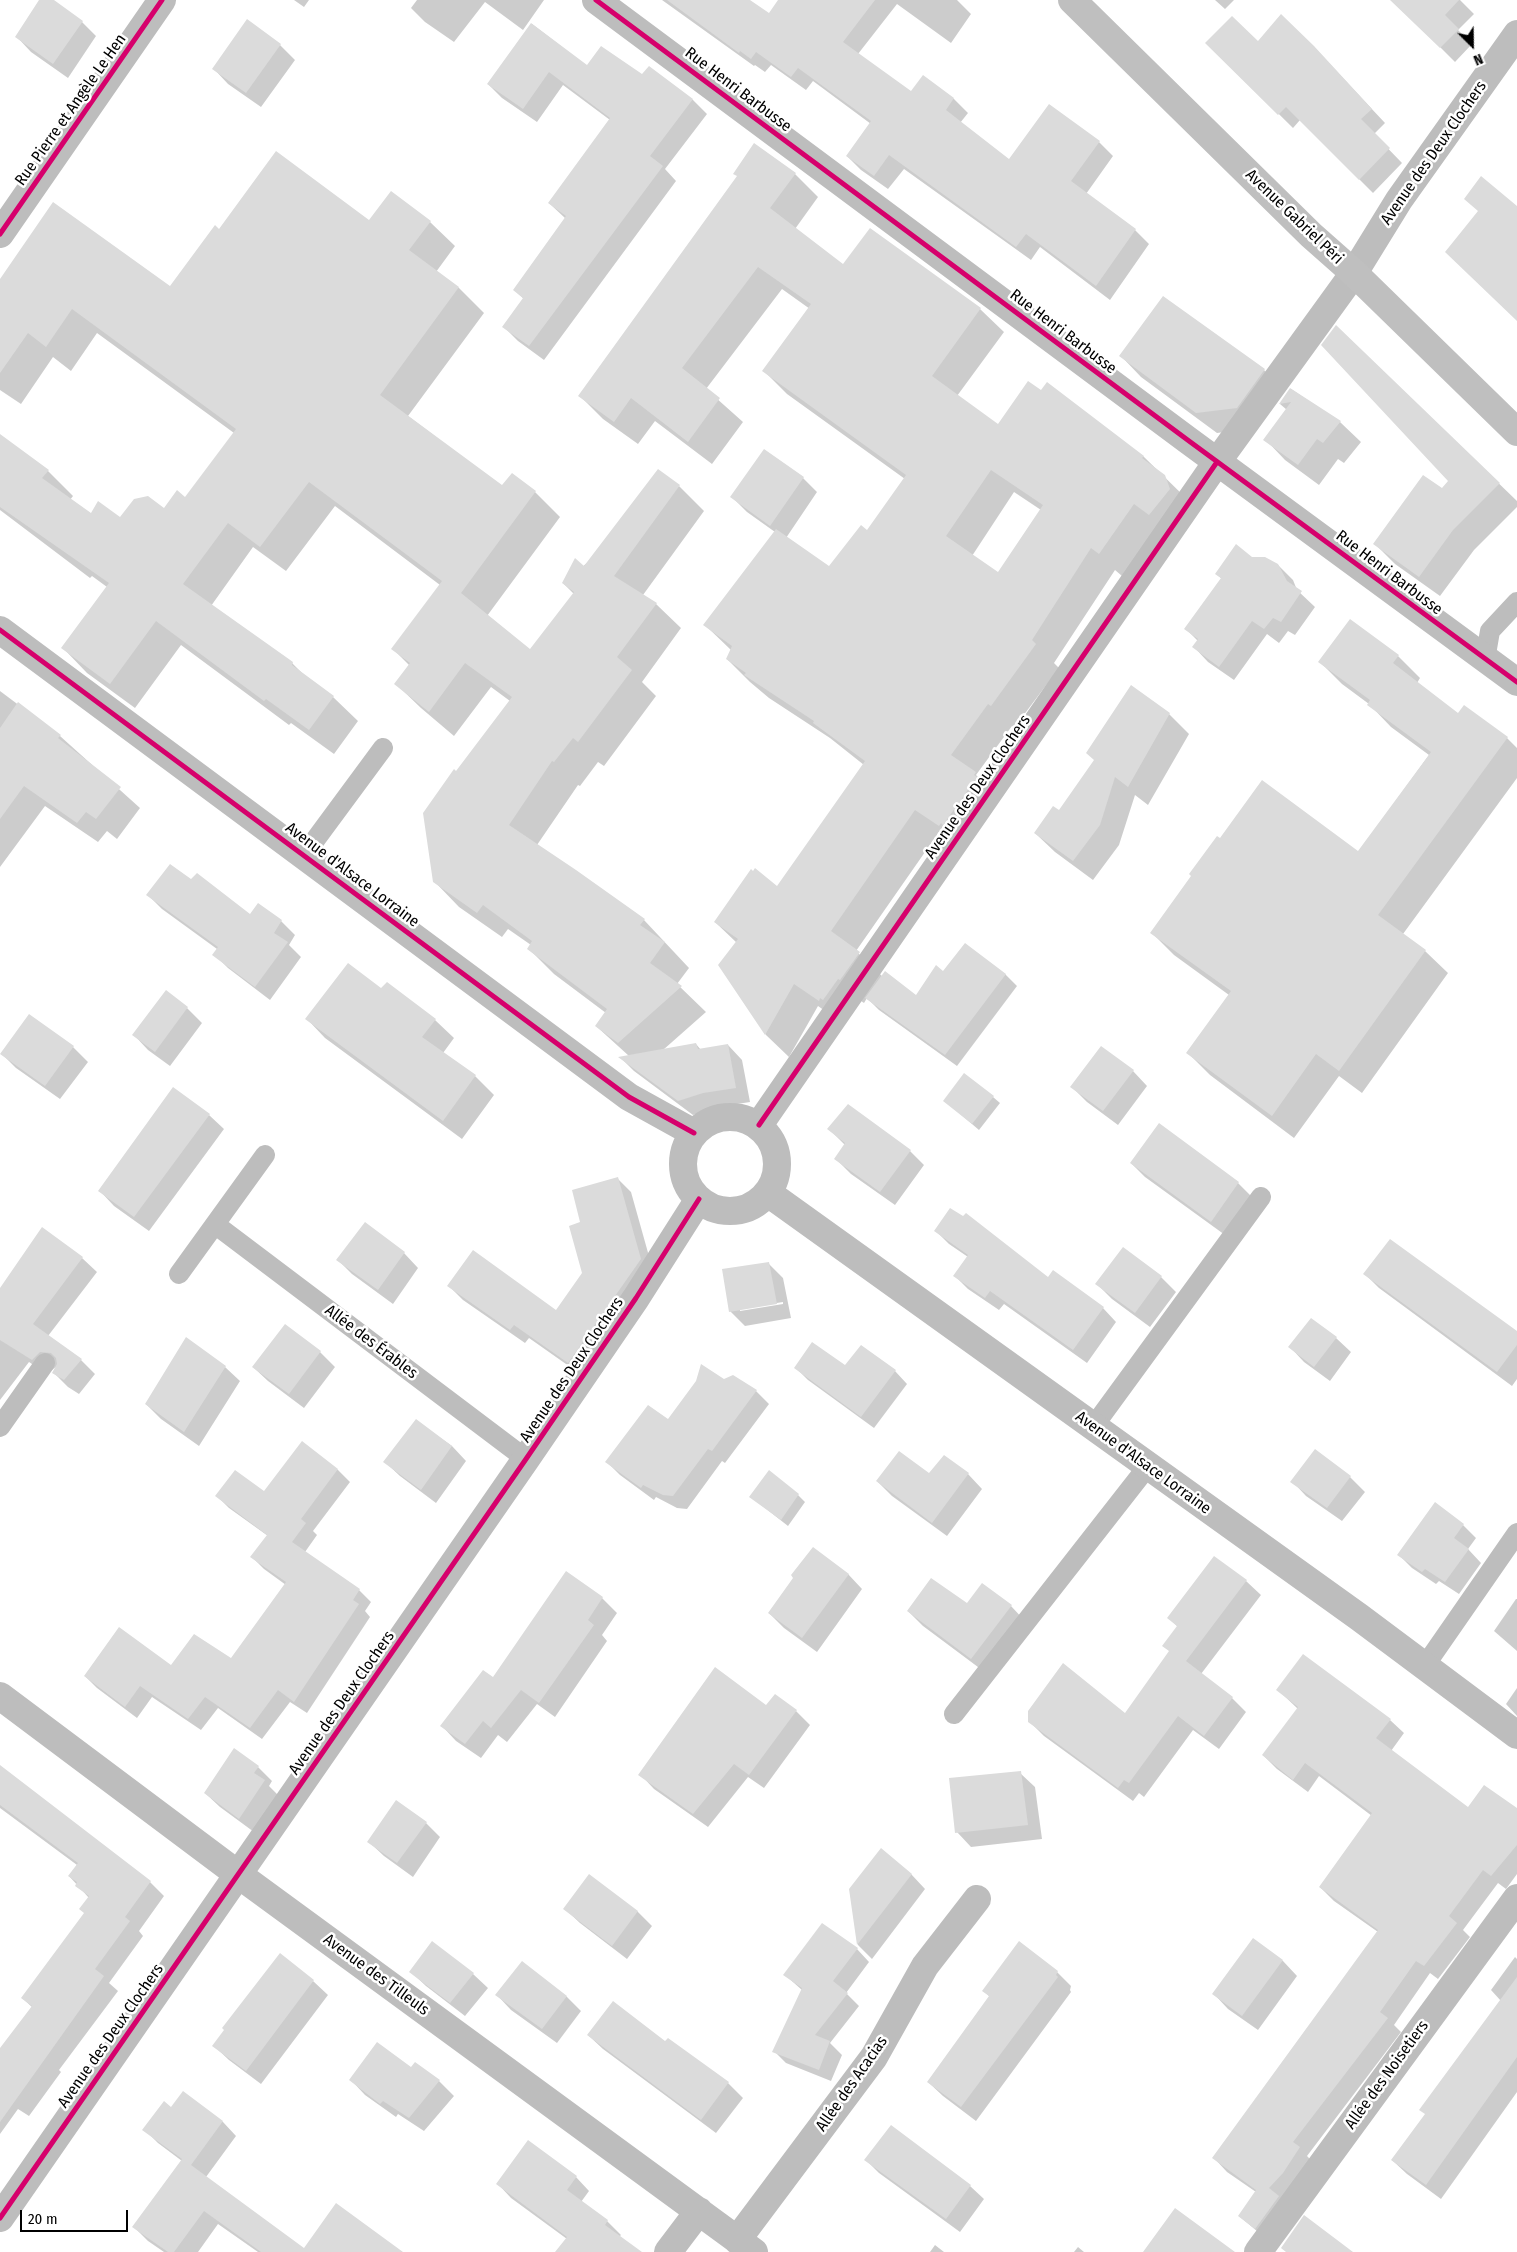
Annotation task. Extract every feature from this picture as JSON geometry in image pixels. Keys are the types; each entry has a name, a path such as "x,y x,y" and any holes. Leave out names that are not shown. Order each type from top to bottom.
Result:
{"street":[{"name":"Rue Pierre et Angèle Le Hen","path":"0,234 162,0"},
{"name":"Rue Henri Barbusse","path":"596,0 1517,682"},
{"name":"Avenue Gabriel Péri","path":"1072,0 1311,235 1354,273 1517,432"},
{"name":"Avenue des Deux Clochers","path":"758,1125 1218,462 1354,273 1399,200 1517,34"},
{"name":"Avenue d'Alsace Lorraine","path":"0,630 628,1097 694,1133"},
{"path":"731,1116 746,1118 758,1125 769,1136 776,1150 777,1172 768,1193 756,1204 742,1210 727,1211 712,1208 698,1200 684,1175 683,1160 686,1146 694,1133 704,1124 718,1118 731,1116"},
{"name":"Avenue d'Alsace Lorraine","path":"768,1193 1359,1617 1517,1735"},
{"name":"Avenue des Deux Clochers","path":"0,2218 526,1459 636,1298 698,1200"},
{"name":"Avenue des Tilleuls","path":"0,1696 239,1875 745,2246"},
{"name":"Allée des Noisetiers","path":"1258,2252 1517,1898"},
{"name":"Allée des Acacias","path":"745,2246 874,2057 925,1966 977,1899"},
{"path":"668,2252 699,2211"}],"lane":[{"path":"1485,660 1490,631 1517,602"},
{"path":"304,855 383,748"},
{"path":"179,1274 216,1226 265,1155"},
{"path":"1093,1427 1261,1197"},
{"name":"Allée des Érables","path":"216,1226 526,1459"},
{"path":"0,1427 45,1363"},
{"path":"954,1714 1148,1466"},
{"path":"1424,1666 1517,1533"}],"building":[{"path":"39,0 54,0 83,21 53,64 15,37"},
{"path":"667,0 750,0 769,13 778,0 875,0 843,42 911,91 923,75 954,98 946,110 1009,159 1049,104 1100,141 1071,181 1136,229 1096,286 1026,234 1016,247 889,155 874,176 846,156 871,121 798,68 791,77 756,52 751,59 740,51 739,53"},
{"path":"1390,0 1459,0 1445,15 1459,29 1440,48"},
{"path":"1281,14 1314,46 1372,109 1361,119 1390,148 1359,180 1286,107 1278,115 1205,43 1232,16 1258,41"},
{"path":"247,19 281,44 246,93 212,69"},
{"path":"531,23 587,65 601,46 642,74 649,66 693,99 650,156 663,166 529,346 502,327 523,298 513,290 566,216 548,203 610,118 549,72 523,109 487,84"},
{"path":"754,143 796,173 770,208 843,264 870,228 981,308 932,376 998,424 1028,381 1041,390 1047,382 1144,456 1142,458 1165,475 1170,489 1149,515 1134,504 1099,554 1091,548 1032,640 1036,644 991,706 988,704 951,755 976,772 974,775 977,777 943,825 941,823 939,826 915,810 831,931 860,952 823,1000 820,998 819,1001 794,984 765,1035 718,965 738,939 714,922 751,869 753,871 755,868 777,886 865,761 813,723 814,721 744,675 746,673 726,659 732,646 703,625 776,529 829,566 861,525 867,530 906,475 762,371 811,304 758,267 682,368 720,398 688,442 631,398 614,422 578,396 737,176 733,174","holes":["991,470 1043,505 998,572 946,536"]},
{"path":"276,151 369,220 391,191 431,221 409,250 459,287 380,395 502,485 512,473 536,491 461,593 530,649 574,592 562,583 575,558 584,566 658,469 680,485 614,576 657,603 617,657 632,670 578,742 573,738 554,762 552,761 509,825 645,919 640,925 665,942 650,963 682,986 618,1043 595,1026 607,1009 527,949 532,941 483,905 477,913 433,882 423,813 454,769 456,771 512,697 465,663 429,712 394,684 410,663 391,649 442,581 309,482 260,547 228,523 183,584 293,662 292,665 334,696 309,730 266,699 264,701 156,621 110,684 61,648 109,583 0,507 0,434 49,470 42,478 91,513 98,501 120,517 134,499 148,496 164,508 177,490 185,497 236,429 72,309 46,347 28,333 0,373 0,279 53,202 170,286 215,225 219,229"},
{"path":"1481,176 1517,206 1517,321 1445,252 1478,211 1464,199"},
{"path":"1163,296 1265,369 1237,408 1196,413 1119,356"},
{"path":"1336,325 1500,483 1453,530 1419,577 1373,544 1423,475 1442,488 1448,481 1321,345"},
{"path":"1290,388 1341,421 1323,443 1317,439 1298,465 1263,440 1291,402 1279,404"},
{"path":"764,449 804,477 770,526 730,497"},
{"path":"1236,544 1252,557 1265,557 1278,564 1287,581 1302,591 1281,622 1273,618 1264,629 1252,621 1219,667 1192,647 1198,639 1184,629 1221,578 1215,574"},
{"path":"1350,619 1399,655 1393,663 1458,713 1464,705 1508,737 1378,915 1426,950 1339,1071 1316,1054 1272,1116 1186,1053 1231,991 1150,933 1191,876 1189,874 1217,836 1220,838 1262,780 1358,851 1431,752 1367,705 1370,700 1318,662"},
{"path":"1131,685 1170,713 1128,787 1115,777 1100,825 1073,861 1034,833 1053,806 1059,810 1094,760 1086,753"},
{"path":"18,702 61,735 58,738 121,787 96,819 86,812 77,823 24,786 0,819 0,728"},
{"path":"170,864 191,879 197,873 250,914 258,903 282,920 274,933 288,942 255,987 212,955 218,947 146,895"},
{"path":"965,943 1006,974 945,1055 865,998 885,971 916,995 936,965 943,971"},
{"path":"348,963 381,988 387,982 436,1019 422,1037 476,1075 443,1121 305,1019"},
{"path":"166,990 188,1007 155,1052 132,1035"},
{"path":"29,1014 74,1046 45,1086 0,1054"},
{"path":"696,1043 698,1049 728,1044 736,1088 703,1093 678,1101 618,1057"},
{"path":"1101,1046 1134,1070 1103,1111 1070,1087"},
{"path":"964,1073 994,1096 972,1124 943,1101"},
{"path":"173,1087 210,1114 134,1217 98,1191"},
{"path":"848,1104 911,1150 880,1192 834,1159 845,1143 827,1129"},
{"path":"1159,1123 1239,1182 1211,1222 1130,1163"},
{"path":"618,1177 641,1259 568,1363 514,1325 510,1330 447,1286 473,1250 556,1310 582,1273 569,1226 580,1222 572,1190"},
{"path":"950,1208 963,1216 966,1213 1048,1277 1053,1270 1104,1307 1073,1350 990,1291 985,1298 953,1276 968,1255 934,1231"},
{"path":"365,1222 405,1252 378,1290 336,1260"},
{"path":"42,1227 83,1257 33,1324 82,1359 64,1380 52,1373 57,1364 56,1358 51,1353 40,1352 32,1360 0,1340 0,1288"},
{"path":"1390,1239 1517,1331 1517,1345 1497,1372 1363,1274"},
{"path":"1123,1247 1162,1276 1135,1313 1095,1284"},
{"path":"769,1262 777,1304 729,1312 722,1269"},
{"path":"1311,1318 1337,1337 1314,1367 1288,1347"},
{"path":"285,1324 321,1351 289,1394 252,1367"},
{"path":"186,1337 226,1366 184,1432 145,1404"},
{"path":"812,1342 845,1365 861,1345 896,1370 861,1417 794,1368"},
{"path":"701,1364 724,1379 733,1375 757,1390 712,1451 708,1449 673,1496 663,1495 643,1485 641,1488 605,1462 648,1405 668,1419 696,1381"},
{"path":"416,1419 452,1446 421,1490 383,1462"},
{"path":"302,1441 338,1469 301,1519 306,1523 292,1542 360,1589 353,1600 359,1604 294,1702 278,1690 250,1728 205,1697 188,1719 140,1686 125,1707 84,1676 119,1627 171,1665 194,1634 231,1658 286,1582 250,1557 267,1535 215,1496 235,1470 264,1491"},
{"path":"1315,1449 1351,1476 1327,1508 1290,1482"},
{"path":"899,1451 929,1473 944,1455 969,1473 932,1523 876,1481"},
{"path":"769,1470 799,1494 781,1520 749,1497"},
{"path":"1435,1502 1464,1524 1454,1538 1469,1549 1445,1582 1425,1569 1422,1572 1397,1555"},
{"path":"813,1547 849,1574 802,1638 768,1613 793,1578 791,1575"},
{"path":"1214,1556 1247,1580 1186,1661 1233,1697 1204,1736 1178,1716 1129,1783 1124,1780 1118,1788 1028,1722 1028,1711 1063,1663 1125,1713 1169,1651 1162,1646 1177,1626 1167,1618"},
{"path":"566,1571 603,1597 588,1620 594,1625 539,1703 521,1690 491,1728 483,1721 465,1744 440,1726 483,1670 493,1677"},
{"path":"931,1578 967,1603 982,1583 1012,1605 971,1659 907,1611"},
{"path":"1303,1654 1391,1719 1376,1738 1468,1807 1484,1785 1517,1808 1517,1845 1491,1876 1483,1870 1449,1916 1457,1923 1424,1966 1416,1961 1380,2012 1388,2018 1293,2142 1300,2147 1283,2173 1269,2188 1279,2196 1255,2229 1238,2216 1256,2190 1212,2158 1378,1930 1319,1887 1372,1813 1305,1763 1293,1780 1262,1755 1298,1707 1276,1690"},
{"path":"715,1667 766,1705 775,1694 797,1710 749,1775 734,1764 693,1814 638,1775"},
{"path":"234,1748 259,1766 254,1773 265,1780 239,1819 204,1793"},
{"path":"0,1765 151,1881 125,1917 130,1921 95,1969 104,1976 0,2122 0,2048 32,2006 21,1998 84,1913 79,1909 89,1896 75,1886 77,1882 68,1876 78,1863 0,1805"},
{"path":"1021,1771 1028,1825 955,1833 949,1778"},
{"path":"396,1800 427,1822 397,1863 367,1842"},
{"path":"881,1848 912,1874 857,1945 849,1889"},
{"path":"589,1874 638,1911 612,1946 563,1909"},
{"path":"822,1923 858,1948 833,1981 848,1993 815,2035 830,2041 819,2070 772,2052 802,1988 783,1975"},
{"path":"1253,1938 1283,1960 1242,2016 1212,1994"},
{"path":"432,1941 474,1973 450,2003 409,1972"},
{"path":"1019,1941 1058,1971 1056,1975 1058,1977 961,2107 927,2082 989,1996 982,1991"},
{"path":"280,1953 314,1980 246,2071 212,2046 224,2030 222,2028"},
{"path":"522,1961 567,1996 542,2029 495,1995"},
{"path":"1517,1977 1517,2057 1426,2185 1391,2160 1425,2114 1419,2110"},
{"path":"613,2001 665,2041 668,2038 729,2082 701,2120 587,2035"},
{"path":"377,2042 411,2067 415,2062 440,2080 409,2118 383,2101 380,2104 349,2080"},
{"path":"183,2091 223,2121 191,2165 304,2248 336,2203 403,2252 261,2252 204,2211 174,2252 168,2252 132,2227 182,2159 142,2130 164,2101 171,2107"},
{"path":"891,2125 971,2185 946,2219 864,2160"},
{"path":"528,2140 577,2176 567,2190 608,2220 605,2225 642,2252 555,2252 567,2237 496,2184"},
{"path":"1175,2208 1235,2252 1143,2252"},
{"path":"1304,2215 1353,2252 1286,2252 1281,2248"}],"cycle path":[{"path":"0,234 162,0"},
{"path":"596,0 1189,441 1517,682"},
{"path":"759,1125 1217,462"},
{"path":"0,630 629,1097 694,1133"},
{"path":"0,2218 526,1459 636,1298 699,1199"}]}
